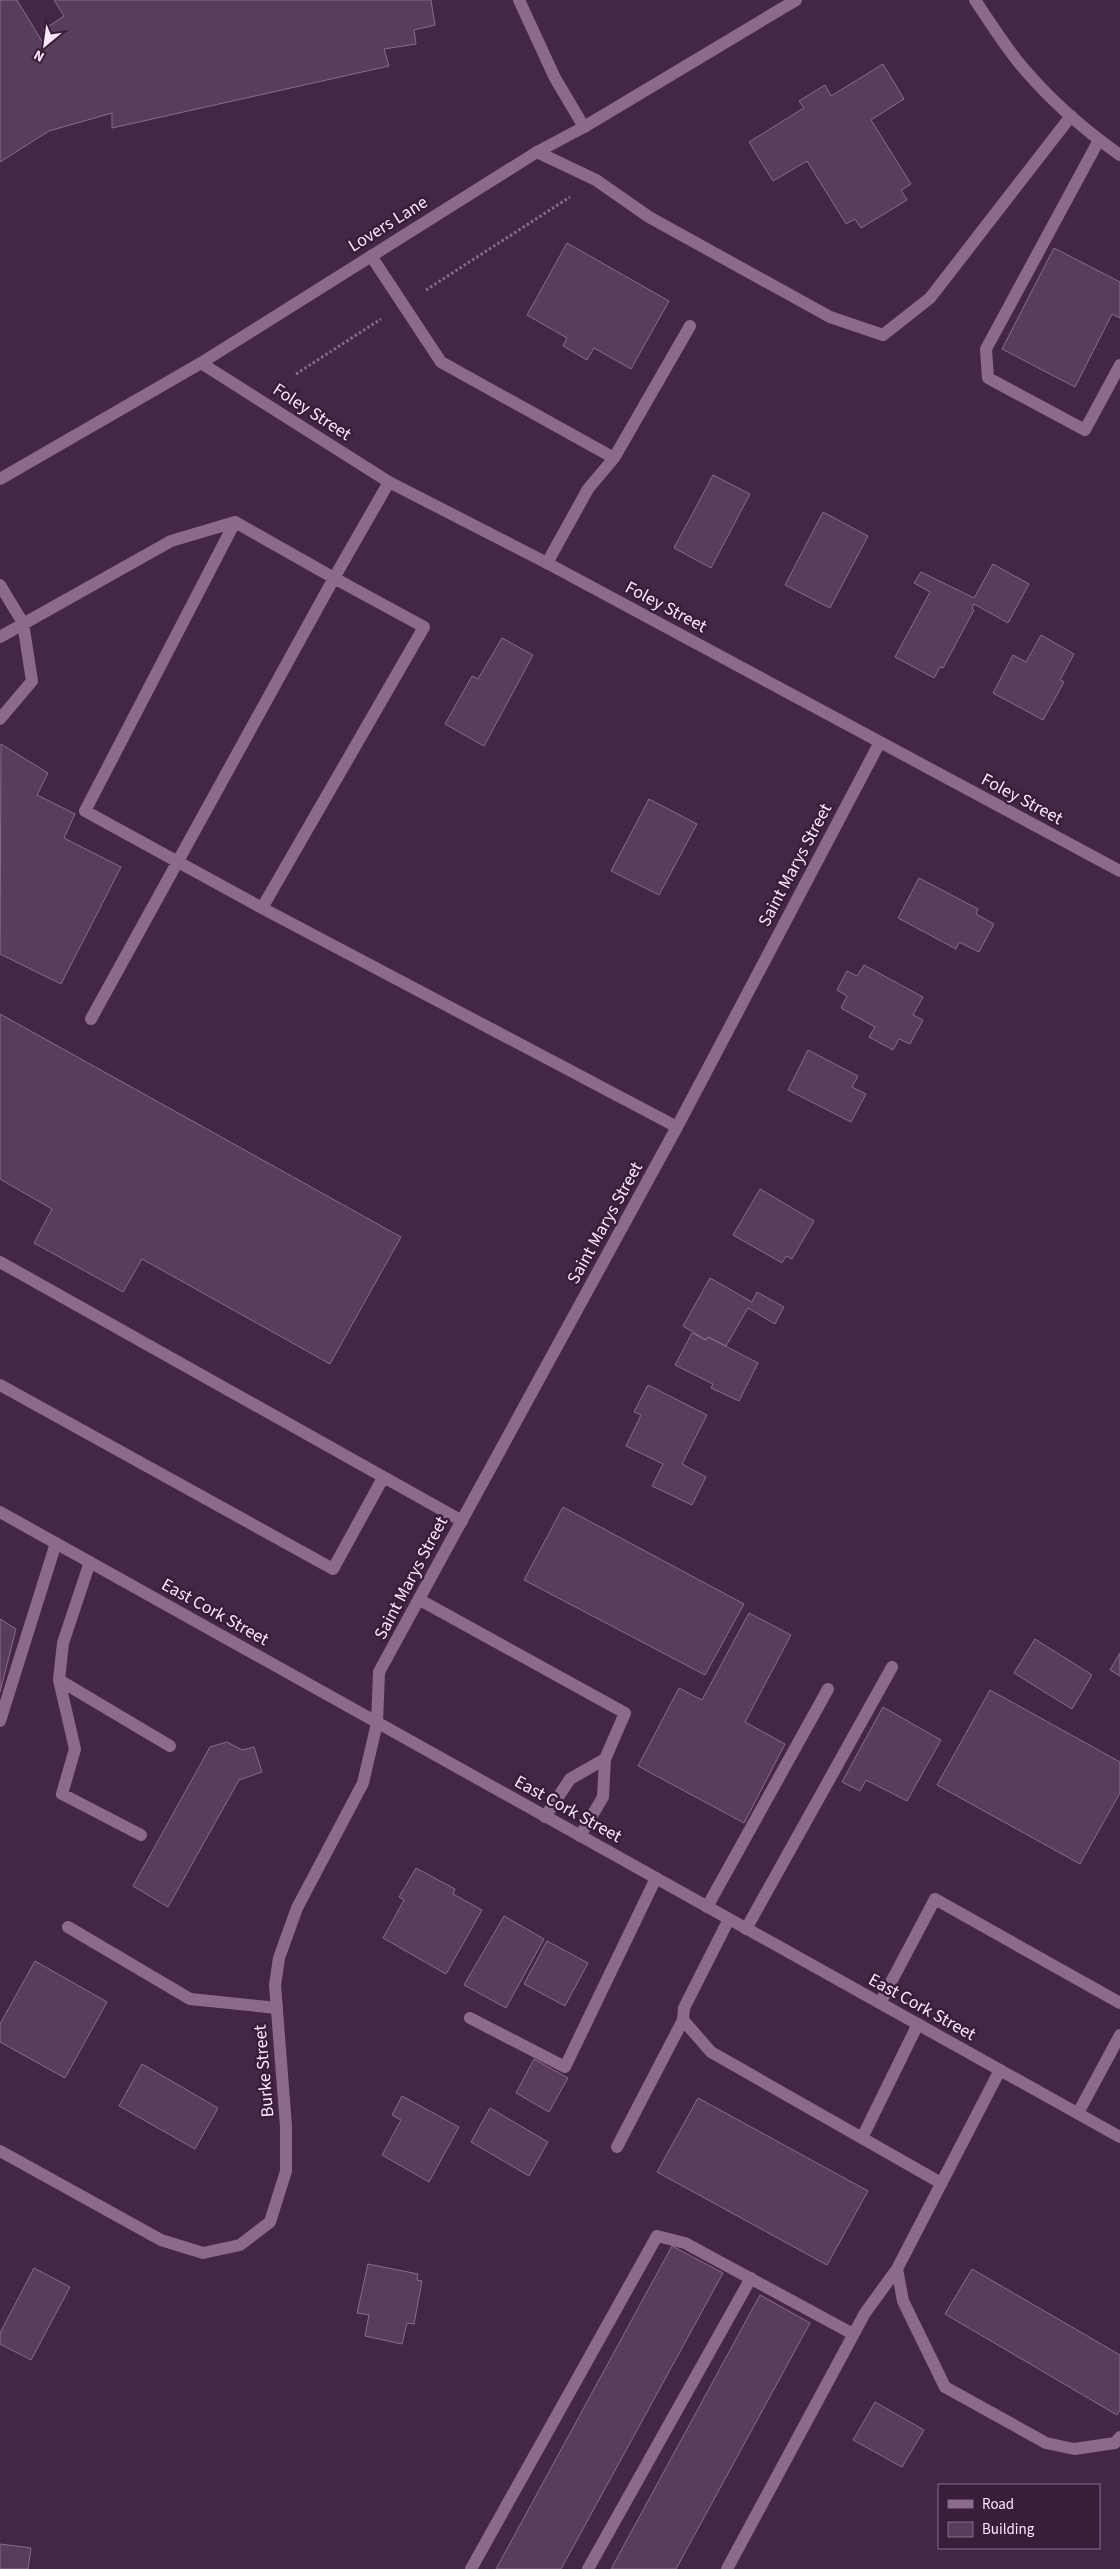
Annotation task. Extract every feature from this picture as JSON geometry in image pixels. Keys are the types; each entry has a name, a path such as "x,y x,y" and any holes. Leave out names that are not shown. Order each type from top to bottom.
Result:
{"street":[{"path":"519,0 556,78 584,127"},
{"name":"Lovers Lane","path":"0,479 201,363 537,152 584,127 796,0"},
{"path":"975,0 1018,61 1048,95 1120,155"},
{"path":"537,152 596,180 649,217 830,317 883,334 930,298 1071,116"},
{"path":"1100,140 986,349 988,378 1085,430 1120,365"},
{"path":"371,256 441,362 614,458"},
{"path":"547,563 588,489 614,458 690,326"},
{"name":"Foley Street","path":"201,363 389,482 547,563 1120,871"},
{"path":"91,1019 334,578 389,482"},
{"path":"235,522 85,811 262,908 677,1127"},
{"path":"0,637 171,541 235,522 424,627 262,908"},
{"path":"0,585 23,623 32,681 0,719"},
{"name":"Saint Marys Street","path":"377,1723 379,1672 677,1127 880,742"},
{"path":"0,1262 462,1521"},
{"path":"0,1385 333,1569 383,1478"},
{"name":"East Cork Street","path":"0,1512 1120,2137"},
{"path":"0,1721 56,1543"},
{"path":"90,1562 63,1643 59,1680 75,1749 62,1794 141,1835"},
{"path":"420,1600 625,1713 605,1759 602,1797 580,1836"},
{"path":"746,1929 892,1667"},
{"path":"59,1680 170,1746"},
{"path":"707,1906 828,1689"},
{"name":"Burke Street","path":"0,2151 161,2240 203,2253 240,2245 270,2222 286,2171 286,2126 275,1985 279,1958 297,1908 364,1784 377,1723"},
{"path":"545,1817 570,1779 605,1759"},
{"path":"470,2018 564,2067 656,1878"},
{"path":"880,2003 935,1898 1120,2003"},
{"path":"617,2147 683,2020 684,2008 729,1919"},
{"path":"68,1927 190,1999 277,2008"},
{"path":"683,2020 711,2052 942,2183"},
{"path":"862,2138 918,2024"},
{"path":"1078,2113 1120,2035"},
{"path":"727,2569 853,2334 865,2313 897,2270 1000,2070"},
{"path":"471,2569 657,2236 685,2243 853,2334"},
{"path":"897,2270 903,2301 946,2387 1046,2443 1074,2450 1115,2443 1120,2438"},
{"path":"588,2569 751,2278"}],"path":[{"path":"296,374 596,180"}],"building":[{"path":"0,0 17,0 46,48 52,42 43,30 64,16 54,0 431,0 435,25 414,30 416,44 384,49 389,66 112,128 112,113 49,131 0,162"},
{"path":"883,64 904,99 871,120 911,184 901,190 907,200 861,228 855,219 846,224 807,161 773,181 749,142 804,108 799,101 825,85 831,96"},
{"path":"567,243 669,301 631,369 594,348 587,360 563,346 567,338 527,315"},
{"path":"1054,248 1120,282 1120,318 1112,314 1075,387 1002,349"},
{"path":"713,475 750,494 711,568 674,548"},
{"path":"823,512 868,536 830,608 785,585"},
{"path":"993,564 1029,584 1008,623 974,604 972,608 974,610 943,668 940,667 934,678 895,657 930,592 914,583 921,572 974,598"},
{"path":"1041,635 1074,654 1060,680 1064,682 1043,720 993,693 1013,655 1026,662"},
{"path":"502,638 533,655 484,746 445,724 472,676 478,679"},
{"path":"1,744 48,773 37,795 75,814 64,838 121,867 61,984 0,954"},
{"path":"649,799 697,824 659,895 611,871"},
{"path":"919,878 978,909 976,914 994,924 979,952 959,942 956,949 898,918"},
{"path":"864,965 923,997 913,1015 923,1020 910,1044 899,1039 893,1050 869,1037 875,1027 841,1008 847,996 837,990 847,971 857,976"},
{"path":"0,1014 401,1237 330,1364 142,1259 123,1292 34,1243 52,1209 0,1179"},
{"path":"808,1050 858,1076 852,1087 866,1094 851,1122 788,1090"},
{"path":"760,1189 814,1221 792,1259 786,1256 782,1263 733,1235"},
{"path":"710,1278 752,1302 757,1292 784,1307 775,1324 748,1308 726,1346 708,1337 706,1340 683,1326"},
{"path":"692,1333 706,1340 708,1337 758,1363 739,1401 711,1388 713,1384 675,1365"},
{"path":"648,1385 707,1415 682,1464 706,1477 692,1505 652,1486 663,1464 626,1446 641,1415 634,1412"},
{"path":"563,1507 744,1604 705,1675 524,1580"},
{"path":"749,1613 791,1635 745,1722 785,1744 744,1823 638,1766 679,1688 702,1700"},
{"path":"0,1619 16,1629 0,1692"},
{"path":"1035,1639 1092,1675 1072,1709 1014,1673"},
{"path":"1120,1653 1120,1676 1110,1670"},
{"path":"990,1690 1120,1762 1120,1793 1080,1864 937,1785"},
{"path":"883,1707 941,1740 907,1801 866,1780 860,1791 842,1782"},
{"path":"227,1742 242,1750 254,1747 262,1772 239,1780 168,1907 133,1886 210,1747"},
{"path":"416,1868 455,1889 453,1894 482,1910 446,1974 383,1938 404,1900 399,1897"},
{"path":"504,1916 544,1939 506,2008 464,1985"},
{"path":"547,1941 588,1963 565,2006 524,1984"},
{"path":"35,1961 107,2002 65,2078 0,2042 0,2024"},
{"path":"534,2059 568,2078 549,2112 516,2093"},
{"path":"142,2064 218,2108 195,2149 119,2106"},
{"path":"402,2096 459,2127 429,2182 382,2155 401,2120 392,2115"},
{"path":"698,2098 868,2191 827,2265 657,2172"},
{"path":"490,2108 548,2142 529,2176 471,2142"},
{"path":"672,2246 723,2273 561,2569 496,2569"},
{"path":"368,2264 418,2274 417,2280 422,2281 414,2324 407,2323 402,2344 365,2336 369,2315 357,2313"},
{"path":"34,2268 70,2287 31,2360 0,2344 0,2333"},
{"path":"972,2269 1120,2355 1120,2410 1117,2415 945,2314"},
{"path":"760,2295 810,2323 676,2569 611,2569"},
{"path":"875,2402 924,2430 902,2467 853,2440"},
{"path":"0,2544 31,2548 28,2569 0,2569"}]}
